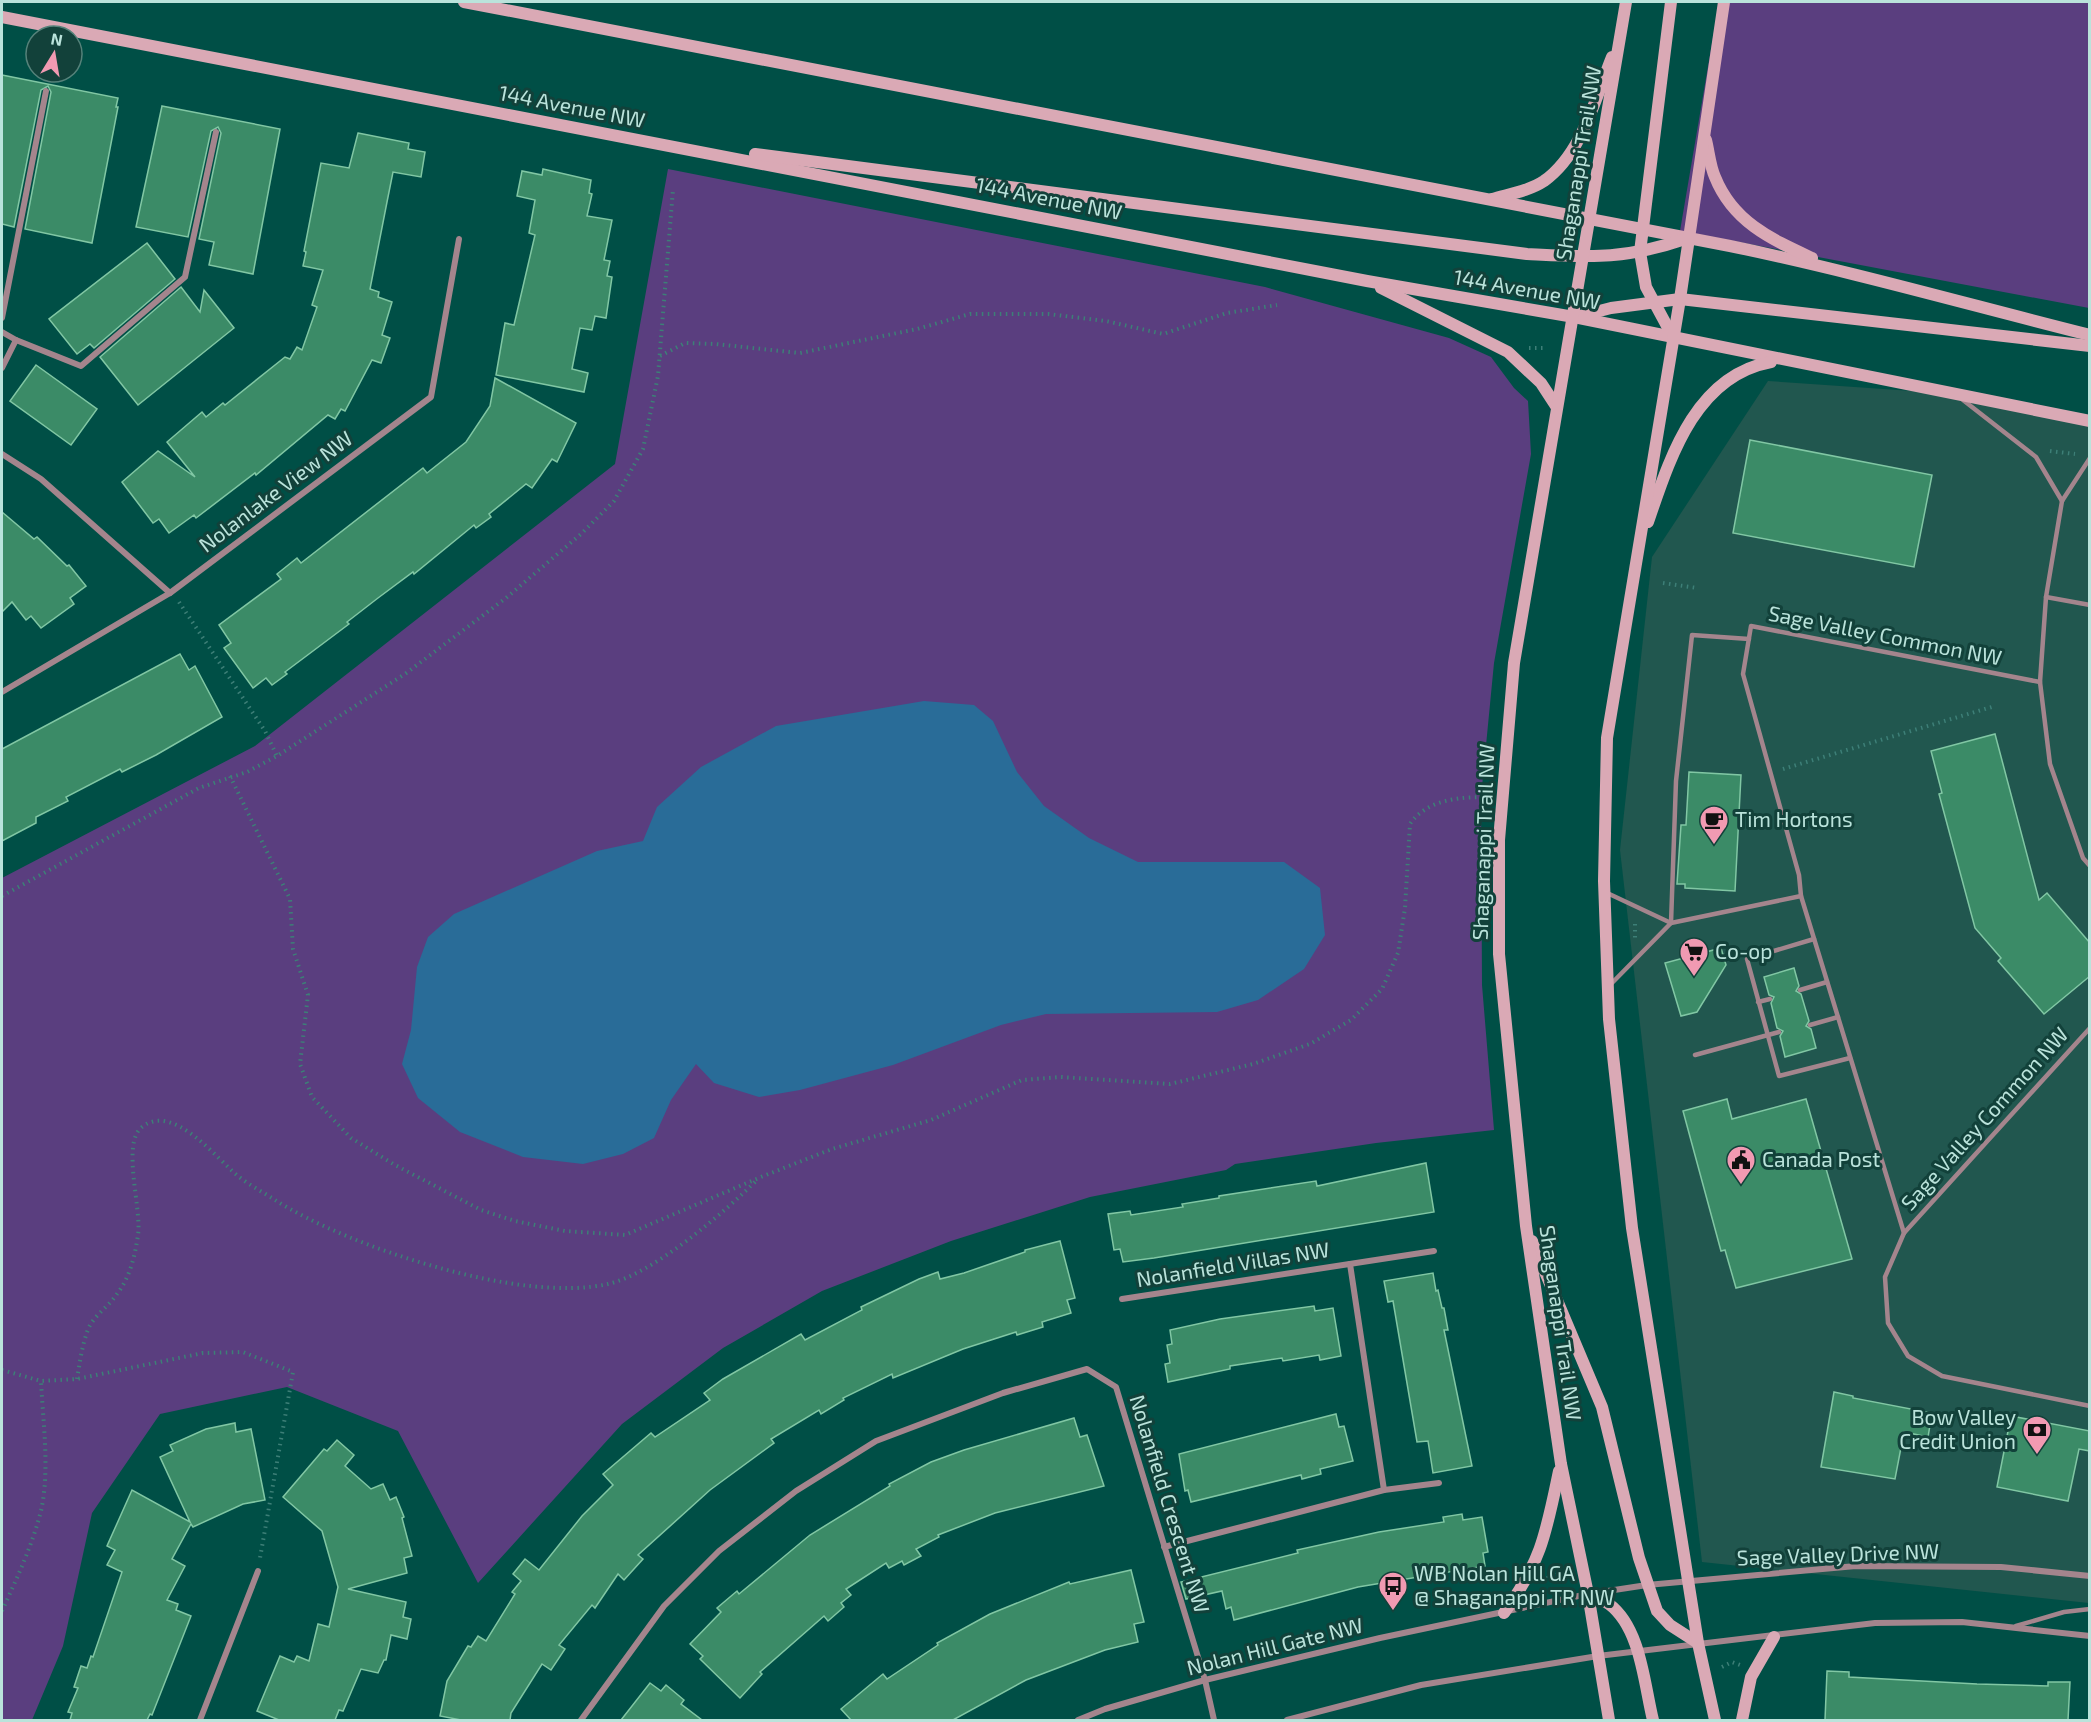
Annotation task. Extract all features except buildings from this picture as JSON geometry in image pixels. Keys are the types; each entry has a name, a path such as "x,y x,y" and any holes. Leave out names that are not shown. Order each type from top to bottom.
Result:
{"main road":[{"path":"464,2 1833,267 2090,335"},
{"name":"Shaganappi Trail NW","path":"1609,1720 1588,1594 1561,1464 1526,1226 1499,954 1499,840 1514,663 1626,2"},
{"path":"1671,2 1640,252 1646,287 1674,339"},
{"path":"1715,1720 1698,1643 1632,1228 1609,1019 1604,892 1607,738 1674,339 1724,2"},
{"name":"144 Avenue NW","path":"2,16 1367,281 1574,317 1778,360 2090,421"},
{"path":"1490,200 1543,182 1563,165 1578,141 1620,37"},
{"path":"1705,134 1714,176 1725,196 1744,219 1759,233 1833,267"},
{"path":"638,139 1527,254 1609,257 1640,252 1688,238"},
{"path":"1367,281 1508,352 1540,383 1556,406"},
{"path":"1574,317 1652,301 1680,299 2090,346"},
{"path":"1636,557 1659,489 1695,411 1705,398 1737,375 1756,365 1778,360"},
{"path":"1526,1226 1602,1407 1647,1585 1657,1611 1670,1625 1698,1643"},
{"path":"1504,1612 1538,1560 1546,1536 1561,1464"},
{"path":"1588,1594 1609,1605 1626,1624 1636,1651 1653,1720"},
{"path":"1742,1720 1751,1677 1774,1637"}],"street":[{"path":"2,318 46,91"},
{"path":"2,332 16,340 81,366 185,276 216,132"},
{"name":"Nolanlake View NW","path":"2,692 170,593 431,397 459,239"},
{"path":"2,368 16,340"},
{"path":"2,454 41,479 170,593"},
{"name":"Nolanfield Villas NW","path":"1122,1299 1434,1251"},
{"name":"Nolanfield Villas NW","path":"1350,1264 1384,1490"},
{"name":"Nolanfield Crescent NW","path":"581,1720 664,1606 719,1551 796,1491 876,1441 1003,1393 1087,1369 1116,1387 1205,1680 1214,1720"},
{"path":"1164,1547 1384,1490 1439,1483"},
{"name":"Sage Valley Drive NW","path":"1588,1594 1689,1579 1856,1566 2001,1567 2090,1576"},
{"path":"200,1720 258,1571"},
{"name":"Nolan Hill Gate NW","path":"1078,1720 1205,1680 1380,1638 1588,1594"},
{"path":"1287,1720 1421,1685 1598,1656 1698,1643 1774,1637 1875,1623 1962,1622 2016,1626 2090,1636"}],"lane":[{"path":"1956,394 2036,457 2062,501"},
{"path":"2090,458 2062,501 2046,597 2040,682 2050,764 2084,858 2090,867"},
{"path":"2046,597 2090,605"},
{"name":"Sage Valley Common NW","path":"1904,1233 1801,897 1799,875 1743,674 1751,626 2040,682"},
{"path":"1671,923 1676,781 1692,635 1749,639"},
{"path":"1604,892 1671,923"},
{"path":"1608,987 1671,923 1801,897"},
{"path":"1814,939 1747,960 1779,1076 1851,1058"},
{"path":"1800,990 1827,982"},
{"path":"1758,1002 1770,999"},
{"path":"1810,1025 1838,1017"},
{"name":"Sage Valley Common NW","path":"2090,1028 1904,1233 1885,1277 1888,1323 1908,1356 1942,1376 2090,1406"},
{"path":"1695,1055 1779,1032"},
{"path":"2016,1626 2064,1612 2090,1609"}],"path":[{"path":"2,896 199,788 247,772 277,756 405,674 506,598 581,534 614,501 643,449 660,357 673,189"},
{"path":"660,357 686,343 800,353 917,329 970,314 1048,314 1106,321 1164,334 1227,313 1277,305"},
{"path":"1527,348 1543,348"},
{"path":"2050,451 2076,454"},
{"path":"1663,583 1696,588"},
{"path":"170,593 185,610 265,731 277,756"},
{"path":"1771,772 1995,706"},
{"path":"230,776 290,899 293,949 308,995 300,1064 312,1097 351,1138 394,1165 481,1210 515,1221 565,1231 625,1235 761,1176 832,1149 931,1120 1022,1080 1061,1077 1170,1084 1253,1064 1310,1044 1351,1020 1382,989 1398,952 1405,908 1410,824 1416,815 1454,797 1503,797"},
{"path":"1635,924 1635,942"},
{"path":"77,1379 81,1353 90,1326 117,1294 135,1256 140,1223 133,1142 141,1127 148,1123 160,1121 183,1128 238,1176 311,1220 404,1258 453,1271 523,1285 581,1288 610,1284 632,1276 731,1206 761,1176"},
{"path":"2,1370 41,1381 77,1379 203,1353 243,1352 293,1372 258,1571"},
{"path":"2,1611 28,1554 41,1509 44,1462 41,1381"},
{"path":"1543,1575 1548,1579 1561,1573"},
{"path":"1720,1669 1732,1662 1740,1665"}],"shaded area":[{"path":"1719,2 2089,2 2089,308 1680,231"},
{"path":"668,169 1265,287 1449,338 1491,357 1514,388 1528,401 1531,454 1494,663 1481,797 1482,985 1494,1130 1376,1143 1235,1164 1226,1170 1090,1197 951,1241 822,1291 723,1348 622,1424 478,1583 398,1431 287,1387 160,1414 92,1513 63,1646 32,1720 2,1720 2,878 255,746 615,464"},
{"path":"1768,381 1956,394 2089,421 2089,1603 1702,1562 1620,850 1652,557"},
{"path":"924,701 974,705 993,721 1017,772 1044,806 1089,838 1138,862 1284,862 1320,888 1325,935 1304,969 1258,1000 1217,1012 1046,1014 1001,1025 893,1065 800,1090 759,1097 714,1083 696,1064 671,1100 654,1138 623,1154 583,1164 523,1157 460,1132 418,1098 402,1064 411,1030 417,967 428,937 454,914 597,851 643,841 657,807 701,767 776,726"}],"place":[{"name":"Tim Hortons","path":"1714,846"},
{"name":"Co-op","path":"1694,978"},
{"name":"Canada Post","path":"1741,1186"},
{"name":"Bow Valley Credit Union","path":"2037,1456"},
{"name":"WB Nolan Hill GA @ Shaganappi TR NW","path":"1393,1612"}]}
